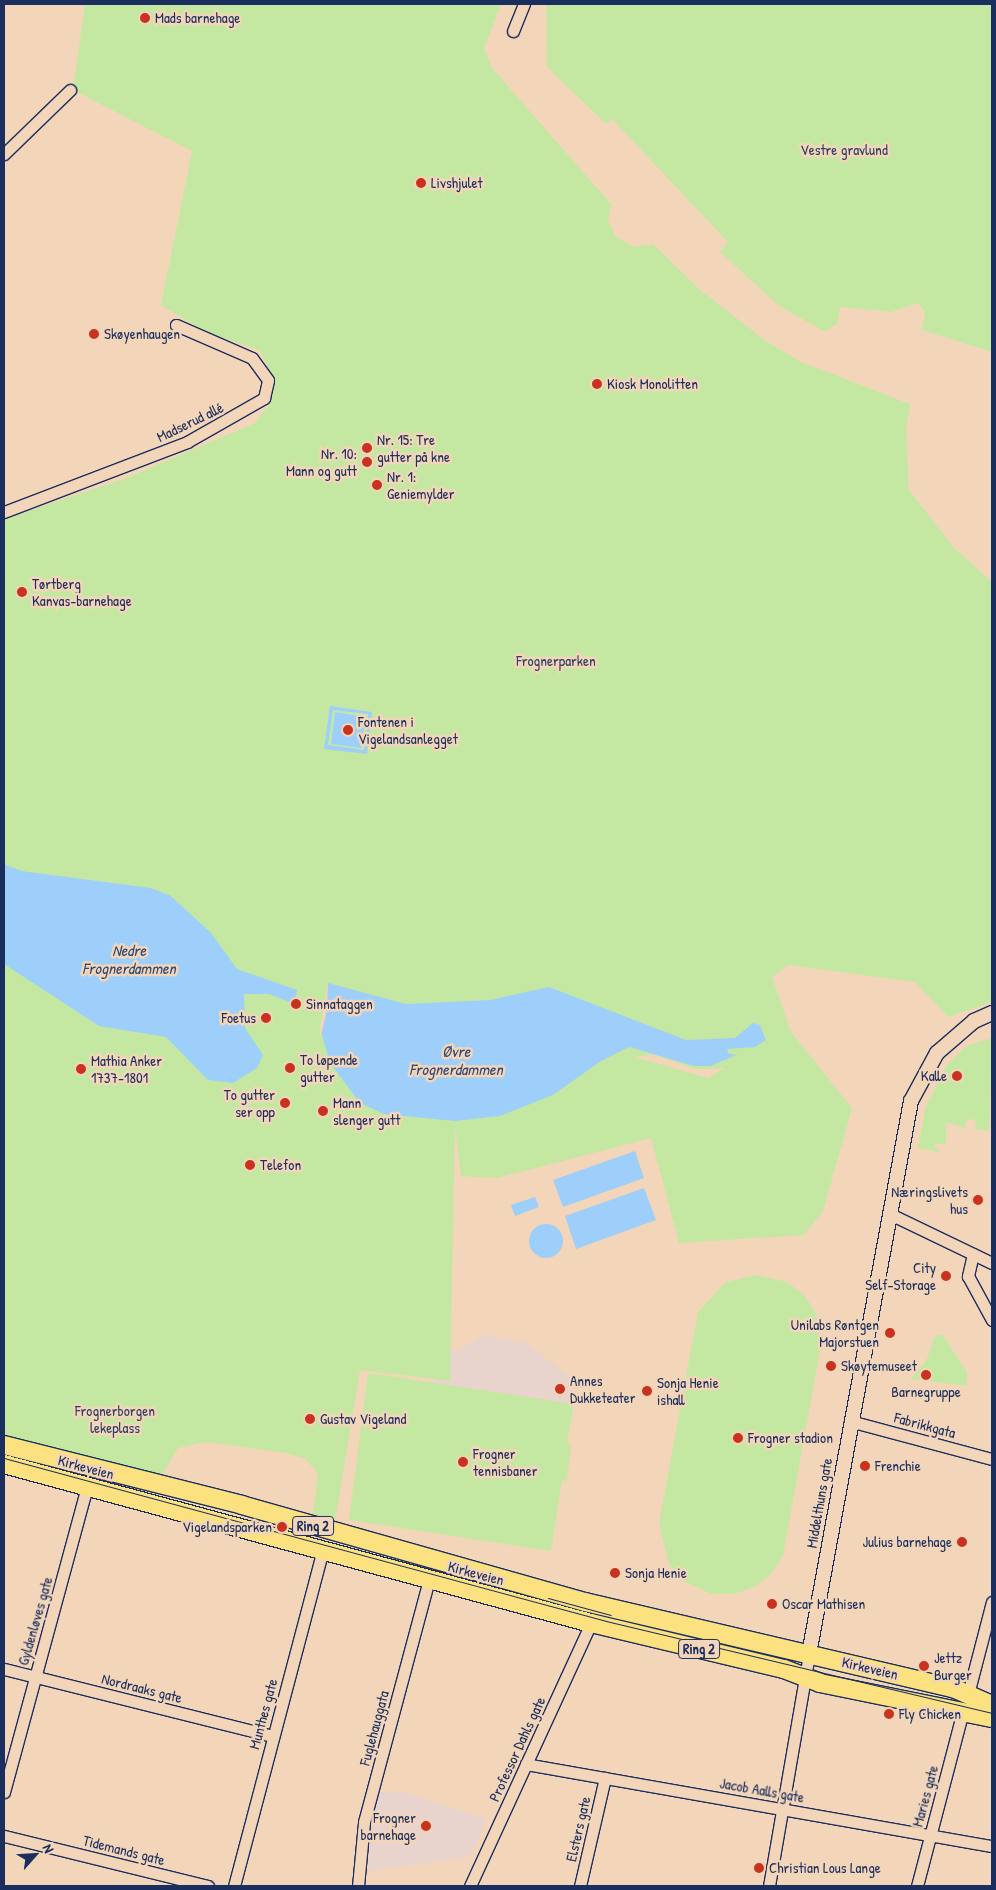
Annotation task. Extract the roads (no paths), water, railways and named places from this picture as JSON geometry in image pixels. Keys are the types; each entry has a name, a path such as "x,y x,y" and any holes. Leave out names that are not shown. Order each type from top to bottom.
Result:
{"main road":[{"name":"Kirkeveien","path":"4,1445 242,1505 585,1602 808,1654 973,1697"},
{"name":"Ring 2","path":"4,1464 591,1623"},
{"name":"Kirkeveien","path":"591,1623 806,1678 962,1714 992,1718"}],"street":[{"path":"513,31 524,4"},
{"path":"4,154 70,90"},
{"name":"Madserud allé","path":"4,512 187,442 264,398 268,380 252,358 176,325"},
{"name":"Middelthuns gate","path":"769,1886 850,1422 916,1085 949,1041 974,1020 992,1013"},
{"path":"890,1214 992,1263"},
{"path":"973,1254 968,1276 992,1320"},
{"name":"Fabrikkgata","path":"850,1422 992,1458"},
{"name":"Gyldenløves gate","path":"4,1792 87,1487"},
{"name":"Munthes gate","path":"234,1886 323,1550"},
{"name":"Fuglehauggata","path":"358,1886 364,1822 429,1579"},
{"path":"973,1697 992,1602"},
{"name":"Professor Dahls gate","path":"470,1886 591,1623"},
{"name":"Nordraaks gate","path":"4,1669 273,1736"},
{"name":"Maries gate","path":"917,1886 962,1714"},
{"name":"Jacob Aalls gate","path":"526,1764 992,1846"},
{"name":"Elsters gate","path":"580,1886 605,1778"},
{"name":"Tidemands gate","path":"4,1836 208,1886"}],"water":[{"path":"330,706 372,712 367,754 324,749","holes":["333,710 368,714 364,750 328,745"]},
{"name":"Fontenen i Vigelandsanlegget","path":"335,712 366,717 361,748 331,744"},
{"name":"Nedre Frognerdammen","path":"4,864 21,871 151,888 171,896 211,933 237,969 297,990 295,1004 269,994 244,994 245,1028 263,1055 257,1068 233,1083 208,1080 166,1037 99,1026 4,964"},
{"name":"Øvre Frognerdammen","path":"328,983 406,1004 490,1000 549,987 686,1040 735,1038 753,1023 760,1025 766,1040 755,1047 727,1049 729,1054 737,1055 710,1066 694,1066 629,1047 601,1061 553,1095 500,1116 455,1121 384,1114 360,1103 330,1063 321,1032"},
{"path":"635,1151 644,1178 563,1207 553,1180"},
{"path":"644,1188 656,1220 576,1249 565,1216"},
{"path":"535,1197 539,1207 515,1216 511,1205"},
{"path":"546,1224 558,1229 563,1241 558,1253 546,1258 534,1253 529,1241 534,1229"}],"tram line":[{"path":"4,1458 606,1621 992,1713"},
{"path":"548,1598 611,1615"}],"place":[{"name":"Mads barnehage","path":"145,18"},
{"name":"Livshjulet","path":"421,183"},
{"name":"Skøyenhaugen","path":"94,334"},
{"name":"Kiosk Monolitten","path":"597,384"},
{"name":"Nr. 15: Tre gutter på kne","path":"367,448"},
{"name":"Nr. 10: Mann og gutt","path":"367,462"},
{"name":"Nr. 1: Geniemylder","path":"377,485"},
{"name":"Tørtberg Kanvas-barnehage","path":"22,592"},
{"name":"Fontenen i Vigelandsanlegget","path":"348,730"},
{"name":"Sinnataggen","path":"296,1004"},
{"name":"Foetus","path":"266,1018"},
{"name":"To løpende gutter","path":"290,1068"},
{"name":"Mathia Anker 1737-1801","path":"81,1069"},
{"name":"Kalle","path":"957,1076"},
{"name":"To gutter ser opp","path":"285,1103"},
{"name":"Mann slenger gutt","path":"323,1111"},
{"name":"Telefon","path":"250,1165"},
{"name":"Næringslivets hus","path":"978,1200"},
{"name":"City Self-Storage","path":"946,1276"},
{"name":"Unilabs Røntgen Majorstuen","path":"890,1333"},
{"name":"Skøytemuseet","path":"831,1366"},
{"name":"Barnegruppe","path":"926,1375"},
{"name":"Annes Dukketeater","path":"560,1389"},
{"name":"Sonja Henie ishall","path":"647,1391"},
{"name":"Gustav Vigeland","path":"310,1419"},
{"name":"Frogner stadion","path":"738,1438"},
{"name":"Frogner tennisbaner","path":"463,1462"},
{"name":"Frenchie","path":"865,1466"},
{"name":"Vigelandsparken","path":"282,1527"},
{"name":"Julius barnehage","path":"962,1542"},
{"name":"Sonja Henie","path":"615,1573"},
{"name":"Oscar Mathisen","path":"772,1604"},
{"name":"Jettz Burger","path":"924,1666"},
{"name":"Fly Chicken","path":"889,1714"},
{"name":"Frogner barnehage","path":"426,1826"},
{"name":"Christian Lous Lange","path":"759,1868"}],"park label":[{"name":"Vestre gravlund","path":"844,150"},
{"name":"Frognerparken","path":"556,661"},
{"name":"Frognerborgen lekeplass","path":"115,1418"}]}
